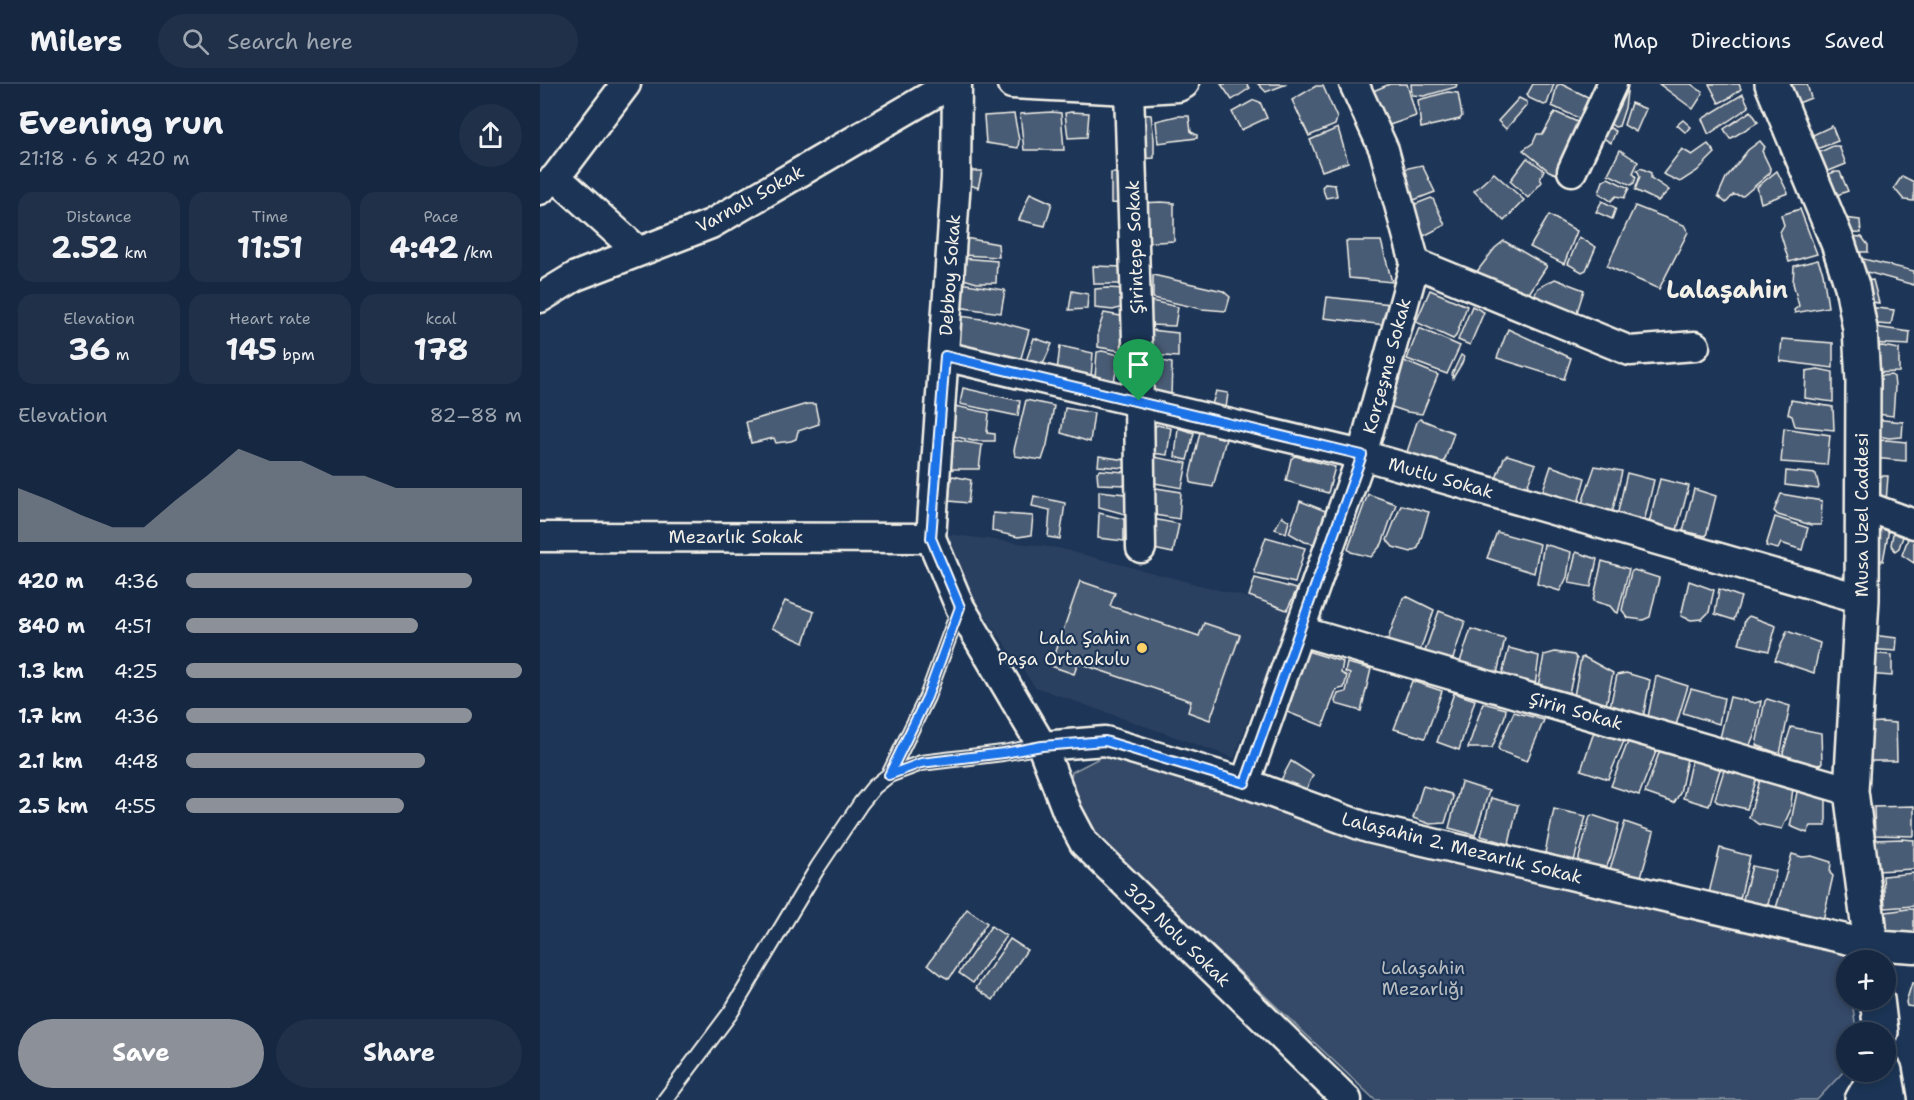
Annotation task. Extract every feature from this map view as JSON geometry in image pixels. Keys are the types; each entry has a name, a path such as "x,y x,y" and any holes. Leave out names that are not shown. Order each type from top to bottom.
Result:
{"main road":[{"name":"Musa Uzel Caddesi","path":"1772,84 1838,243 1852,286 1860,329 1863,381 1862,599 1851,791 1872,950"},
{"path":"1862,1100 1873,1082"},
{"path":"1887,1082 1890,1100"}],"street":[{"path":"626,84 548,183 638,251"},
{"name":"Varnalı Sokak","path":"540,298 576,276 711,224 951,84"},
{"name":"Debboy Sokak","path":"931,538 956,180 957,84"},
{"path":"1012,84 1129,90 1178,87 1184,84"},
{"path":"1354,84 1384,150 1415,263 1630,351 1695,346"},
{"path":"1572,171 1612,84"},
{"name":"Şirintepe Sokak","path":"1129,90 1139,401 1141,548"},
{"name":"Korçeşme Sokak","path":"1245,783 1362,455 1415,263"},
{"name":"Mutlu Sokak","path":"945,356 1362,455 1862,599"},
{"path":"1863,505 1914,524"},
{"name":"Mezarlık Sokak","path":"540,537 931,538"},
{"path":"931,538 960,607 1042,746"},
{"name":"Şirin Sokak","path":"1300,631 1851,791"},
{"name":"Lalaşahin 2. Mezarlık Sokak","path":"1042,746 1105,741 1245,783 1368,828 1864,950"},
{"name":"302 Nolu Sokak","path":"1042,746 1067,811 1084,843 1347,1100"},
{"name":"Lalaşahin 2. Mezarlık Sokak","path":"1893,950 1914,948"}],"lane":[{"path":"889,775 927,697 960,607"},
{"path":"665,1100 731,1012 818,867 874,787 889,775 921,763 1042,746"}],"shaded area":[{"name":"Lala Şahin Paşa Ortaokulu","path":"947,534 1058,548 1291,609 1234,758 1035,687 957,576"}],"green space":[{"name":"Lalaşahin Mezarlığı","path":"1109,753 1379,845 1846,946 1846,950 1836,950 1836,1010 1853,1010 1855,1022 1836,1022 1836,1080 1817,1100 1375,1100 1089,829 1068,796 1072,772"}],"building":[{"path":"1221,84 1246,84 1250,88 1232,100"},
{"path":"1258,84 1287,84 1266,92"},
{"path":"1390,84 1407,84 1416,116 1375,130 1368,93"},
{"path":"1411,84 1457,84 1456,87 1424,96 1412,95"},
{"path":"1533,84 1554,84 1547,104 1544,105 1529,98 1527,95"},
{"path":"1561,84 1592,99 1585,121 1552,106 1557,85"},
{"path":"1617,84 1628,84 1625,108 1619,126 1615,127 1602,118"},
{"path":"1659,84 1691,84 1702,92 1702,95 1693,109"},
{"path":"1709,84 1739,84 1741,89 1719,103"},
{"path":"1793,84 1807,84 1811,98 1786,108 1780,88"},
{"path":"1316,86 1323,86 1337,118 1335,125 1309,136 1292,100"},
{"path":"1448,92 1458,93 1462,116 1460,119 1421,128 1418,100"},
{"path":"1743,94 1749,107 1709,134 1702,119"},
{"path":"1519,98 1527,102 1527,105 1506,129 1498,121"},
{"path":"1254,100 1260,102 1267,118 1241,130 1232,112"},
{"path":"1631,103 1646,109 1636,132 1624,125"},
{"path":"1751,111 1758,122 1730,139 1724,129"},
{"path":"1555,112 1584,125 1561,176 1549,171 1523,150 1533,143 1537,134 1543,134"},
{"path":"1061,113 1064,150 1024,150 1020,114"},
{"path":"1065,113 1089,113 1087,137 1068,138"},
{"path":"1014,114 1019,140 1018,148 986,143 984,116"},
{"path":"1135,114 1151,115 1154,158 1142,159"},
{"path":"1189,116 1191,132 1197,135 1197,138 1158,143 1156,121"},
{"path":"1683,120 1691,127 1686,133 1677,125"},
{"path":"1601,123 1616,131 1611,143 1595,133"},
{"path":"1832,126 1838,141 1806,153 1800,141"},
{"path":"1338,128 1348,162 1322,171 1310,140"},
{"path":"1760,141 1765,147 1762,151 1771,170 1770,173 1743,196 1733,195 1726,203 1718,196 1726,178 1748,150"},
{"path":"1708,144 1715,153 1697,171 1680,182 1663,174 1682,149 1692,155"},
{"path":"1833,146 1839,146 1846,164 1814,177 1805,159"},
{"path":"1620,150 1638,162 1633,173 1636,177 1631,185 1608,174"},
{"path":"1527,158 1544,170 1540,178 1542,182 1528,198 1510,181"},
{"path":"1422,165 1435,192 1401,205 1399,170"},
{"path":"1641,168 1651,173 1651,178 1669,190 1658,201 1635,190 1640,176 1637,170"},
{"path":"969,171 982,171 978,188 966,183"},
{"path":"1777,171 1788,193 1761,203 1757,187"},
{"path":"1834,172 1840,172 1848,191 1823,200 1818,179"},
{"path":"1111,173 1126,173 1125,204 1111,203"},
{"path":"1494,173 1524,200 1504,221 1474,191"},
{"path":"1902,176 1914,182 1914,201 1904,200 1894,188"},
{"path":"1608,178 1629,188 1624,198 1616,196 1611,201 1599,193 1603,181"},
{"path":"1325,184 1335,185 1337,196 1326,198 1322,187"},
{"path":"1030,193 1052,203 1045,226 1019,220"},
{"path":"1431,198 1445,225 1418,239 1403,209"},
{"path":"1602,201 1616,208 1612,219 1596,212"},
{"path":"1140,203 1174,203 1174,241 1141,243"},
{"path":"1635,206 1684,225 1688,232 1659,289 1607,266"},
{"path":"1800,209 1817,254 1789,262 1780,232 1784,225 1781,215"},
{"path":"1549,215 1577,231 1564,264 1530,247"},
{"path":"1843,218 1860,220 1861,233 1838,234"},
{"path":"1849,236 1862,237 1868,245 1868,252 1851,252"},
{"path":"1579,237 1596,247 1586,270 1582,272 1568,264"},
{"path":"965,238 998,244 999,257 962,255"},
{"path":"1346,241 1381,241 1392,282 1349,278"},
{"path":"1504,241 1547,266 1522,304 1472,278 1495,248"},
{"path":"1855,257 1914,271 1914,285 1845,266"},
{"path":"962,258 997,261 996,283 977,283 960,278"},
{"path":"1818,260 1823,273 1828,307 1795,313 1794,310 1799,306 1793,283 1794,266"},
{"path":"1093,266 1124,267 1124,284 1094,284"},
{"path":"1153,275 1223,291 1230,297 1226,311 1202,309 1153,298"},
{"path":"1555,279 1584,290 1577,312 1569,325 1530,304 1538,288"},
{"path":"1873,280 1879,303 1865,301 1862,281"},
{"path":"960,283 1005,290 1001,313 957,307"},
{"path":"1095,289 1126,289 1126,306 1113,310 1095,308"},
{"path":"1430,290 1467,306 1453,339 1416,322"},
{"path":"1072,291 1088,294 1087,309 1069,310"},
{"path":"1327,297 1391,304 1394,326 1324,318"},
{"path":"1152,301 1178,307 1175,326 1149,325"},
{"path":"1472,306 1484,312 1470,345 1458,340"},
{"path":"1867,307 1894,310 1891,325 1864,323"},
{"path":"1104,313 1126,317 1127,352 1098,347 1098,331"},
{"path":"960,316 996,321 1029,330 1021,358 988,353 957,343"},
{"path":"1875,327 1910,332 1909,345 1867,343"},
{"path":"1419,328 1460,346 1447,374 1407,359"},
{"path":"1508,329 1571,358 1564,379 1497,358"},
{"path":"1151,330 1178,333 1178,357 1150,355"},
{"path":"1034,338 1052,344 1040,371 1025,364"},
{"path":"1782,339 1833,343 1833,368 1780,361"},
{"path":"1060,346 1093,353 1091,377 1057,371"},
{"path":"1882,346 1899,349 1899,372 1869,373 1869,347"},
{"path":"1097,352 1120,355 1114,381 1095,378"},
{"path":"1461,355 1464,357 1462,363 1453,378 1452,374"},
{"path":"1152,359 1172,363 1171,397 1150,393"},
{"path":"1404,361 1438,375 1422,414 1389,406"},
{"path":"1818,369 1833,372 1833,402 1805,398 1806,371"},
{"path":"1891,375 1894,377 1895,387 1893,416 1868,413 1868,377"},
{"path":"963,388 1020,401 1018,416 960,404"},
{"path":"1216,391 1228,393 1226,408 1211,408"},
{"path":"1026,400 1054,406 1042,460 1015,456 1014,450"},
{"path":"1791,400 1833,407 1834,430 1795,426 1792,416 1788,414"},
{"path":"807,404 815,404 819,424 798,431 796,439 791,441 776,443 774,438 751,443 746,422"},
{"path":"945,404 989,413 987,433 995,434 995,441 973,441 942,433"},
{"path":"1065,408 1094,413 1090,442 1061,433"},
{"path":"1420,419 1454,433 1441,471 1405,458"},
{"path":"1873,419 1903,422 1902,437 1889,438 1872,435"},
{"path":"1157,425 1171,428 1167,455 1152,453"},
{"path":"1178,428 1194,433 1187,460 1175,457"},
{"path":"1784,428 1830,435 1827,465 1781,462"},
{"path":"1200,432 1226,439 1213,487 1191,483 1190,475"},
{"path":"944,438 982,445 979,469 949,469"},
{"path":"1872,441 1906,442 1906,461 1872,458"},
{"path":"1507,455 1536,464 1526,489 1495,481"},
{"path":"1099,456 1125,460 1125,468 1098,466"},
{"path":"1295,456 1335,467 1328,493 1286,481 1291,459"},
{"path":"1154,457 1187,463 1182,488 1149,482"},
{"path":"1551,466 1585,478 1577,507 1541,496"},
{"path":"1595,466 1622,471 1611,518 1580,509"},
{"path":"1100,470 1125,472 1126,485 1098,484 1097,472"},
{"path":"1786,471 1816,474 1818,489 1785,485"},
{"path":"1627,473 1654,480 1644,522 1617,516"},
{"path":"953,476 971,480 968,503 949,501"},
{"path":"1872,476 1888,476 1886,502 1872,496"},
{"path":"1660,479 1689,486 1677,530 1649,523"},
{"path":"1150,487 1181,492 1179,519 1148,514"},
{"path":"1694,489 1716,496 1706,536 1683,531"},
{"path":"1099,491 1125,494 1125,514 1099,507"},
{"path":"1368,494 1396,504 1382,544 1371,557 1351,552 1348,549"},
{"path":"1781,494 1822,501 1821,525 1811,525 1778,515 1774,511"},
{"path":"1034,496 1065,503 1060,539 1048,537 1050,510 1032,506"},
{"path":"1300,501 1328,512 1316,544 1305,542 1289,533"},
{"path":"1401,505 1429,512 1418,548 1411,552 1393,547 1387,540"},
{"path":"993,513 1033,516 1031,535 1018,537 992,531"},
{"path":"1099,513 1124,519 1124,541 1098,538"},
{"path":"1282,516 1289,521 1286,533 1275,529"},
{"path":"1775,517 1808,528 1802,550 1781,543 1778,549 1766,546"},
{"path":"1148,518 1179,524 1173,553 1144,547"},
{"path":"1873,519 1890,524 1883,561 1867,555"},
{"path":"1894,528 1905,531 1899,548 1895,551 1891,545"},
{"path":"1497,532 1540,544 1534,573 1487,558"},
{"path":"1910,533 1914,533 1914,563 1902,555"},
{"path":"1266,537 1305,548 1295,583 1256,574 1254,571"},
{"path":"1544,544 1571,552 1567,577 1560,591 1537,584"},
{"path":"1576,552 1597,559 1591,587 1569,583"},
{"path":"1602,561 1629,569 1618,613 1610,606 1593,601"},
{"path":"1634,570 1659,578 1650,617 1643,620 1628,618 1622,610 1631,572"},
{"path":"1255,578 1297,589 1287,610 1249,596"},
{"path":"1080,581 1115,593 1110,606 1199,636 1204,623 1240,635 1210,720 1188,712 1191,701 1078,663 1074,674 1051,666"},
{"path":"1689,581 1714,590 1709,612 1702,619 1691,620 1681,616"},
{"path":"1719,589 1741,597 1734,620 1715,614"},
{"path":"1406,596 1434,610 1418,657 1386,644 1403,598"},
{"path":"785,601 814,612 804,643 772,628"},
{"path":"1439,611 1465,621 1452,662 1423,657"},
{"path":"1749,616 1776,626 1769,651 1739,644 1745,620"},
{"path":"1471,629 1505,639 1496,678 1459,665"},
{"path":"1787,631 1820,643 1814,673 1775,660"},
{"path":"1866,637 1897,638 1896,651 1866,649"},
{"path":"1509,648 1539,656 1535,686 1501,678"},
{"path":"1307,651 1343,662 1341,673 1347,676 1344,688 1336,690 1323,726 1287,712"},
{"path":"1555,652 1574,655 1577,659 1569,693 1538,686 1544,655"},
{"path":"1866,653 1892,655 1892,676 1866,674"},
{"path":"1584,657 1613,673 1606,705 1574,696 1581,658"},
{"path":"1347,663 1371,669 1361,711 1336,704 1335,701 1338,694 1346,692 1350,674 1345,672"},
{"path":"1626,673 1650,680 1643,718 1610,707 1617,675"},
{"path":"1656,676 1688,686 1676,725 1648,717"},
{"path":"1412,681 1442,691 1425,738 1394,729"},
{"path":"1691,689 1724,698 1719,724 1683,713"},
{"path":"1454,693 1475,700 1459,750 1437,742"},
{"path":"1730,697 1755,703 1761,701 1756,730 1749,747 1720,738"},
{"path":"1767,699 1790,706 1780,754 1756,745"},
{"path":"1483,703 1506,709 1505,716 1492,748 1468,748"},
{"path":"1514,712 1544,720 1527,761 1500,751 1498,748"},
{"path":"1868,723 1896,723 1897,761 1869,761"},
{"path":"1791,727 1821,733 1822,764 1817,765 1784,756"},
{"path":"1594,732 1624,741 1608,779 1581,770"},
{"path":"1629,739 1657,749 1639,795 1611,786"},
{"path":"1660,750 1687,759 1680,793 1674,803 1645,793"},
{"path":"1692,758 1721,766 1709,806 1683,798"},
{"path":"1291,761 1313,775 1304,794 1281,780"},
{"path":"1725,767 1757,778 1747,809 1717,802 1715,799"},
{"path":"1764,779 1793,788 1790,811 1782,829 1758,824 1749,817 1760,780"},
{"path":"1461,782 1489,791 1475,835 1449,828"},
{"path":"1423,786 1451,794 1453,797 1445,823 1430,824 1413,818"},
{"path":"1800,790 1826,797 1826,826 1811,826 1807,833 1790,826 1797,792"},
{"path":"1491,798 1518,805 1509,844 1481,836"},
{"path":"1914,806 1914,836 1875,835 1874,807"},
{"path":"1554,809 1586,816 1574,861 1545,853"},
{"path":"1592,815 1619,824 1605,871 1578,861"},
{"path":"1625,822 1654,832 1640,880 1610,869"},
{"path":"1874,840 1914,840 1914,869 1877,871"},
{"path":"1720,848 1750,856 1740,899 1737,903 1709,893"},
{"path":"1792,854 1802,857 1812,856 1831,862 1830,873 1833,876 1823,920 1810,919 1776,908"},
{"path":"1752,866 1776,871 1768,904 1742,903"},
{"path":"1914,873 1914,906 1885,908 1883,876"},
{"path":"967,909 987,923 949,979 928,964"},
{"path":"1914,909 1914,945 1889,944 1886,912"},
{"path":"991,926 1006,936 973,983 959,973"},
{"path":"1010,939 1027,950 993,1000 976,988"},
{"path":"1912,983 1914,983 1914,1007 1907,1006 1906,1002"}],"place":[{"name":"Lala Şahin Paşa Ortaokulu","path":"1142,648"}],"district":[{"name":"Lalaşahin","path":"1727,290"}],"route":[{"path":"945,356 1139,401 1362,455 1245,783 1105,741 1042,746 921,763 889,775 927,697 960,607 931,538 945,356"}]}
